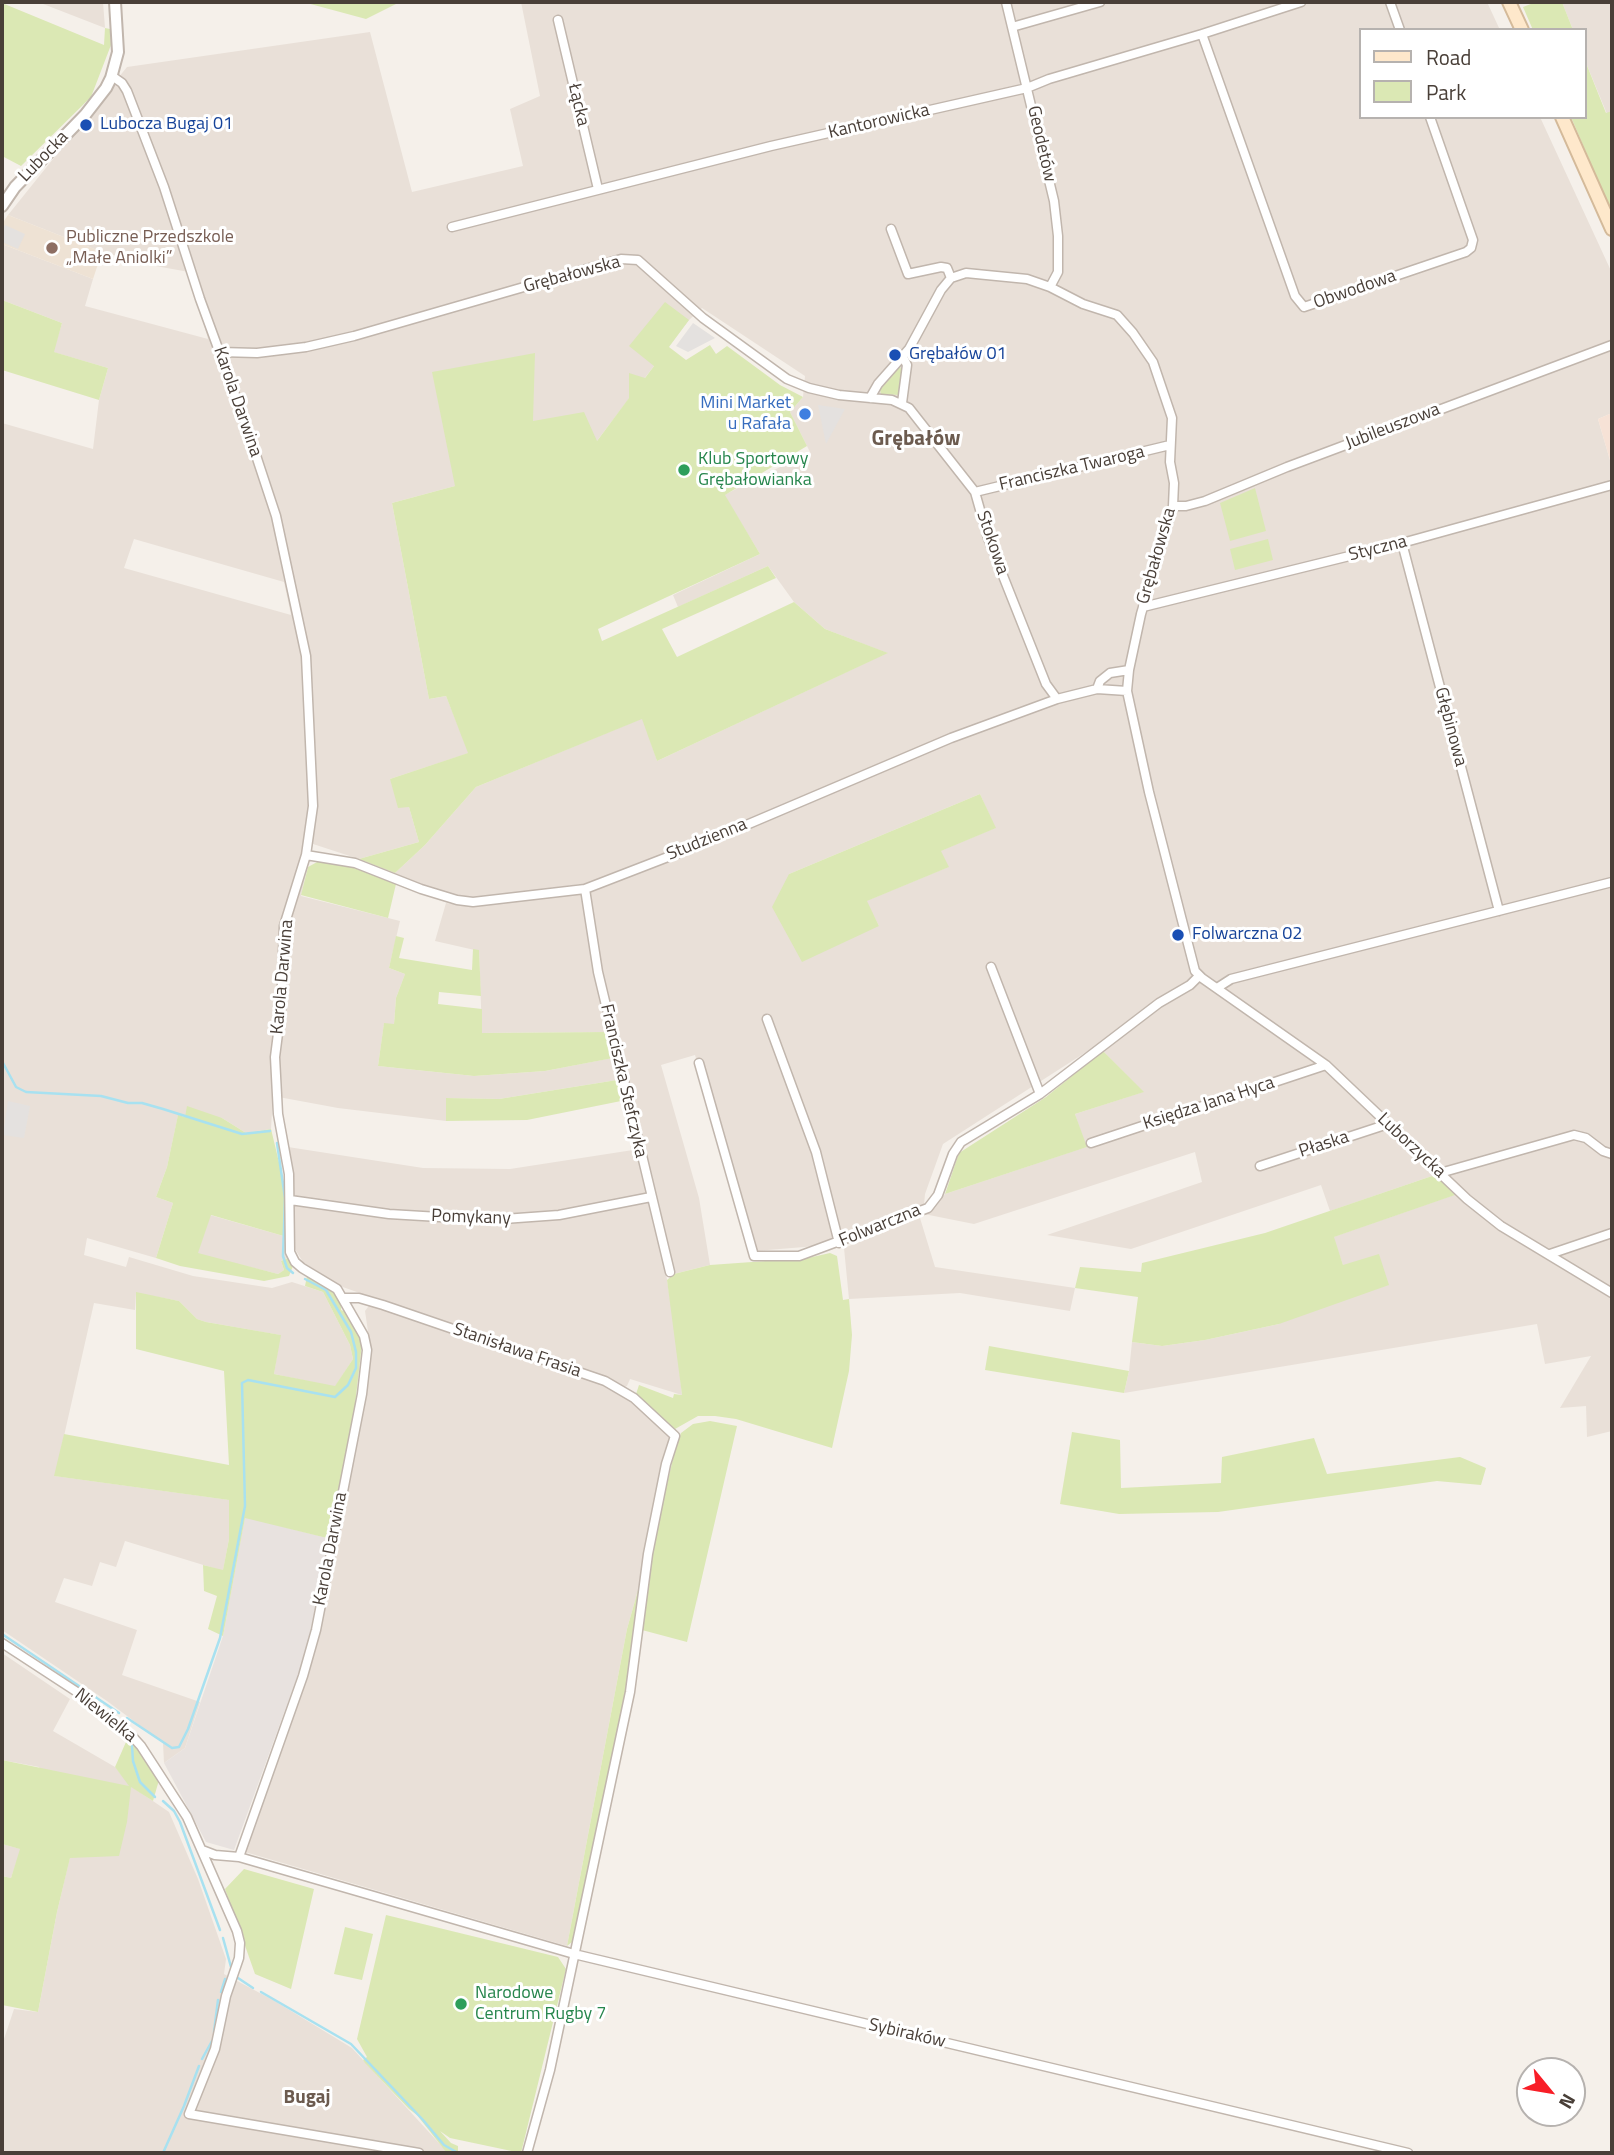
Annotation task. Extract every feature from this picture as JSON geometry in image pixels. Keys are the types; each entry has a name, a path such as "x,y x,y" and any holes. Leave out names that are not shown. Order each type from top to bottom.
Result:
{"main road":[{"path":"1509,2 1521,28"},
{"path":"1563,119 1612,229"}],"street":[{"path":"112,76 118,52 115,2"},
{"name":"Geodetów","path":"1006,2 1054,201 1058,272 1050,287"},
{"path":"1012,27 1100,2"},
{"name":"Kantorowicka","path":"452,227 598,189 1027,88 1301,2"},
{"path":"1390,2 1399,28"},
{"name":"Łącka","path":"558,20 598,189"},
{"name":"Obwodowa","path":"1202,34 1295,296 1304,307 1466,252 1471,248 1473,240 1431,119"},
{"name":"Lubocka","path":"2,206 15,187 92,106 112,76"},
{"name":"Karola Darwina","path":"112,76 122,83 127,91 164,187 276,516 306,656 313,806 306,855 284,926 281,1010 275,1057 278,1114 289,1174 290,1252 295,1262 337,1289 364,1336 367,1350 362,1394 316,1630 303,1675 239,1857"},
{"path":"870,398 878,384 916,338 941,290 951,278 947,268 941,267 908,274 891,229"},
{"name":"Grębałowska","path":"220,352 257,353 306,347 354,336 621,259 638,260 703,318 787,379 819,390 902,403"},
{"name":"Grębałowska","path":"951,278 966,273 1027,279 1083,304 1117,315 1153,362 1161,382 1172,418 1170,461 1174,483 1173,506 1143,607 1127,691 1180,916 1199,976"},
{"name":"Jubileuszowa","path":"1173,506 1205,501 1298,463 1612,345"},
{"path":"902,403 907,365 903,357"},
{"name":"Stokowa","path":"902,403 913,412 975,492 993,550 1046,684 1057,699"},
{"name":"Franciszka Twaroga","path":"975,492 1170,445"},
{"name":"Styczna","path":"1143,607 1402,543 1612,485"},
{"name":"Głębinowa","path":"1402,543 1499,911"},
{"name":"Studzienna","path":"1097,689 1100,681 1110,673 1129,670"},
{"name":"Studzienna","path":"306,855 355,863 421,889 473,902 585,889 704,843 951,738 1057,699 1097,689 1127,691"},
{"path":"1199,976 1217,988 1231,979 1612,882"},
{"name":"Franciszka Stefczyka","path":"585,889 600,981 670,1272"},
{"path":"991,967 1040,1094"},
{"name":"Folwarczna","path":"699,1063 754,1256 799,1256 928,1208 938,1195 953,1154 961,1142 1040,1094 1159,1003 1199,976"},
{"name":"Luborzycka","path":"1217,988 1326,1065 1467,1199 1501,1226 1612,1293"},
{"path":"767,1019 816,1152 839,1243"},
{"name":"Księdza Jana Hyca","path":"1091,1143 1326,1065"},
{"name":"Płaska","path":"1260,1166 1388,1124"},
{"path":"1440,1173 1574,1135 1586,1138 1603,1151 1612,1154"},
{"name":"Pomykany","path":"290,1200 389,1214 490,1220 559,1215 651,1197"},
{"path":"1550,1254 1612,1233"},
{"name":"Stanisława Frasia","path":"344,1298 359,1297 605,1381 634,1398 675,1436 666,1464 648,1554 630,1692 574,1954"},
{"name":"Niewielka","path":"2,1643 80,1694 131,1735 187,1817 202,1850"},
{"path":"202,1850 237,1931 239,1958 226,1996 215,2049 189,2114 419,2153"},
{"name":"Sybiraków","path":"202,1850 215,1855 239,1857 574,1954 1408,2153"},
{"path":"527,2153 550,2070 574,1954"}],"shaded area":[{"path":"38,2 103,2 105,28"},
{"path":"521,2 1487,2 1499,28 1358,28 1358,119 1541,119 1612,273 1612,413 1598,419 1612,467 1612,1431 1587,1437 1586,1406 1560,1408 1591,1356 1545,1364 1537,1324 1124,1393 1132,1342 1162,1346 1279,1324 1343,1265 1333,1237 1454,1195 1435,1175 1330,1211 1321,1185 1131,1249 1047,1235 1202,1182 1195,1152 974,1224 924,1214 935,1208 945,1194 1086,1147 1075,1114 1143,1092 1097,1045 943,1144 925,1194 924,1205 829,1245 755,1251 695,1055 661,1065 699,1198 710,1265 674,1274 665,1241 661,1241 682,1395 630,1379 627,1386 622,1388 502,1343 503,1338 486,1332 483,1337 340,1286 303,1262 293,1246 294,1195 288,1147 423,1168 510,1169 633,1150 617,1080 499,1099 447,1098 446,1121 338,1108 273,1096 271,1129 246,1133 222,1118 178,1116 167,1167 156,1197 173,1203 156,1258 87,1238 84,1255 126,1267 129,1257 193,1276 272,1288 292,1282 323,1292 350,1345 353,1359 335,1387 274,1374 280,1335 206,1322 197,1319 179,1301 136,1293 135,1310 94,1303 55,1476 230,1500 229,1539 223,1571 125,1541 116,1567 100,1562 92,1586 64,1578 55,1602 137,1630 122,1675 200,1702 185,1748 164,1763 163,1743 107,1701 2,1630 2,423 93,449 99,400 108,368 53,352 62,323 2,300 2,244 93,279 85,306 208,339 189,272 102,252 8,215 127,67 370,32 412,192 523,166 510,109 540,96","holes":["702,308 805,376 803,397 790,412 810,452 724,495 760,554 673,595 678,607 768,566 794,602 825,629 887,653 657,761 643,718 476,787 425,845 395,873 422,886 459,897 481,897 581,884 582,896 578,893 475,907 446,903 435,941 479,951 482,1033 607,1032 612,1058 545,1071 474,1076 378,1066 384,1024 394,1024 396,998 405,974 389,968 400,921 301,896 313,844 359,859 419,842 409,807 390,779 469,753 446,696 429,699 392,503 596,442 689,320","134,539 284,582 291,615 124,568","980,794 995,828 940,851 948,867 866,901 879,926 789,874"]},
{"path":"1562,2 1612,2 1612,111 1607,114 1586,63 1586,28 1572,28"},
{"name":"Publiczne Przedszkole „Małe Aniolki”","path":"8,215 102,252 93,279 2,244 2,224"},
{"path":"5,225 25,234 18,249 2,242"},
{"path":"693,323 715,338 688,352 676,346"},
{"path":"818,405 845,409 826,444"},
{"path":"1612,413 1612,467 1598,419"},
{"path":"8,1101 30,1106 24,1138 3,1135"},
{"path":"210,1215 287,1237 288,1258 281,1261 284,1270 278,1274 197,1254"},
{"path":"920,1218 935,1267 1075,1288 1070,1311 960,1293 849,1299 844,1248"},
{"path":"371,1303 553,1365 613,1389 647,1413 670,1435 644,1569 627,1629 567,1946 245,1852 314,1653 363,1406 371,1352 365,1311"},
{"path":"245,1517 331,1539 304,1658 234,1850 206,1842 164,1763 185,1748 223,1636"},
{"path":"2,1653 70,1699 53,1731 115,1767 131,1786 169,1812 198,1879 226,1959 224,1974 352,2048 448,2153 2,2153 2,2045 14,2009 38,2012 70,1857 39,1767 2,1760"},
{"path":"2,1844 21,1849 11,1878 2,1876"}],"green space":[{"path":"303,2 400,2 366,19"},
{"path":"1536,2 1562,2 1572,28 1532,28 1523,7"},
{"path":"2,3 104,45 105,28 110,29 111,45 91,97 21,166 2,156"},
{"path":"1586,63 1606,113 1612,111 1612,213 1572,119 1586,119"},
{"path":"2,300 62,323 54,352 108,368 99,400 2,370"},
{"path":"665,302 689,320 669,347 686,360 710,345 716,354 727,346 780,385 803,397 790,412 807,446 725,495 760,554 598,629 602,641 768,566 776,578 662,629 677,657 794,602 825,629 888,653 657,761 642,719 476,787 425,845 395,873 359,859 419,842 409,807 398,808 390,779 468,753 446,696 429,699 392,503 455,486 432,372 535,353 533,421 584,412 597,441 629,398 629,373 645,378 654,366 629,346"},
{"path":"900,367 900,395 881,394 880,390"},
{"path":"1255,488 1266,531 1230,541 1220,503"},
{"path":"1268,539 1273,560 1235,570 1230,549"},
{"path":"980,794 996,828 941,851 949,867 867,901 879,926 802,962 772,907 789,874"},
{"path":"319,861 341,863 396,884 388,918 301,895 308,867"},
{"path":"396,936 404,938 399,958 472,970 473,949 479,950 481,996 439,992 438,1004 482,1009 482,1033 607,1032 613,1058 545,1071 474,1076 378,1066 384,1023 394,1024 396,998 405,974 389,968"},
{"path":"1103,1051 1144,1092 1075,1114 1087,1147 945,1194 959,1153 1046,1097"},
{"path":"617,1080 621,1101 527,1120 446,1121 446,1098 499,1099"},
{"path":"187,1106 222,1118 246,1133 271,1129 288,1200 287,1237 211,1215 198,1253 278,1274 284,1270 281,1261 288,1258 293,1266 289,1276 264,1281 180,1266 156,1258 173,1203 156,1197 167,1167 178,1115 185,1117"},
{"path":"1435,1175 1455,1195 1334,1237 1343,1265 1379,1254 1389,1285 1279,1324 1162,1346 1132,1342 1138,1297 1075,1288 1080,1267 1141,1272 1142,1263 1265,1233"},
{"path":"830,1253 837,1256 843,1300 849,1299 852,1335 849,1371 832,1448 736,1419 715,1416 698,1416 675,1429 636,1394 639,1385 673,1398 674,1394 682,1395 667,1280 674,1274 710,1265 808,1258"},
{"path":"307,1276 342,1298 341,1310 354,1314 362,1344 355,1405 331,1539 245,1518 223,1636 208,1629 217,1596 204,1591 203,1565 223,1570 229,1539 229,1500 54,1476 64,1434 229,1465 224,1371 136,1349 136,1292 179,1301 197,1319 206,1322 281,1335 274,1374 335,1386 353,1359 350,1345 323,1292 305,1286"},
{"path":"989,1346 1129,1371 1124,1393 985,1370"},
{"path":"710,1421 737,1426 687,1642 642,1630 654,1539 676,1446 681,1433 693,1424"},
{"path":"1072,1432 1120,1440 1121,1488 1221,1483 1222,1457 1314,1438 1327,1474 1460,1457 1486,1468 1481,1485 1437,1481 1218,1512 1119,1514 1060,1504"},
{"path":"644,1569 633,1658 576,1934 567,1946 627,1629"},
{"path":"126,1742 133,1743 159,1780 153,1801 131,1787 119,1856 70,1858 38,2012 2,2005 2,1876 11,1878 20,1849 2,1844 2,1760 129,1786 115,1767"},
{"path":"244,1869 314,1889 291,1989 255,1974 225,1889"},
{"name":"Narodowe Centrum Rugby 7","path":"386,1915 558,1957 566,1969 521,2153 450,2138 440,2131 451,2143 458,2146 458,2151 446,2152 417,2115 363,2060 367,2057 357,2039"},
{"path":"345,1927 373,1934 362,1980 334,1974"}],"waterway":[{"path":"2,1061 16,1087 26,1092 101,1096 128,1103 142,1103 242,1134 270,1131"},
{"path":"277,1143 285,1198 283,1256 287,1268 293,1273"},
{"path":"127,1718 172,1748 179,1747 220,1638 245,1506 242,1383 248,1380 335,1397 348,1385 356,1368 356,1352 351,1332 326,1290 305,1279"},
{"path":"2,1634 119,1713"},
{"path":"132,1746 133,1761 140,1782 155,1797"},
{"path":"163,1801 174,1811 180,1822 220,1930"},
{"path":"223,1938 231,1967"},
{"path":"238,1978 253,1988"},
{"path":"221,1992 225,1979"},
{"path":"261,1992 351,2044 444,2145 458,2153"},
{"path":"214,2032 218,2000"},
{"path":"202,2059 212,2041"},
{"path":"163,2153 199,2066"}],"place":[{"name":"Lubocza Bugaj 01","path":"86,125"},
{"name":"Publiczne Przedszkole „Małe Aniolki”","path":"52,248"},
{"name":"Grębałów 01","path":"895,355"},
{"name":"Mini Market u Rafała","path":"805,414"},
{"name":"Klub Sportowy Grębałowianka","path":"684,470"},
{"name":"Folwarczna 02","path":"1178,935"},
{"name":"Narodowe Centrum Rugby 7","path":"461,2004"}],"district":[{"name":"Grębałów","path":"916,440"},
{"name":"Bugaj","path":"307,2098"}]}
